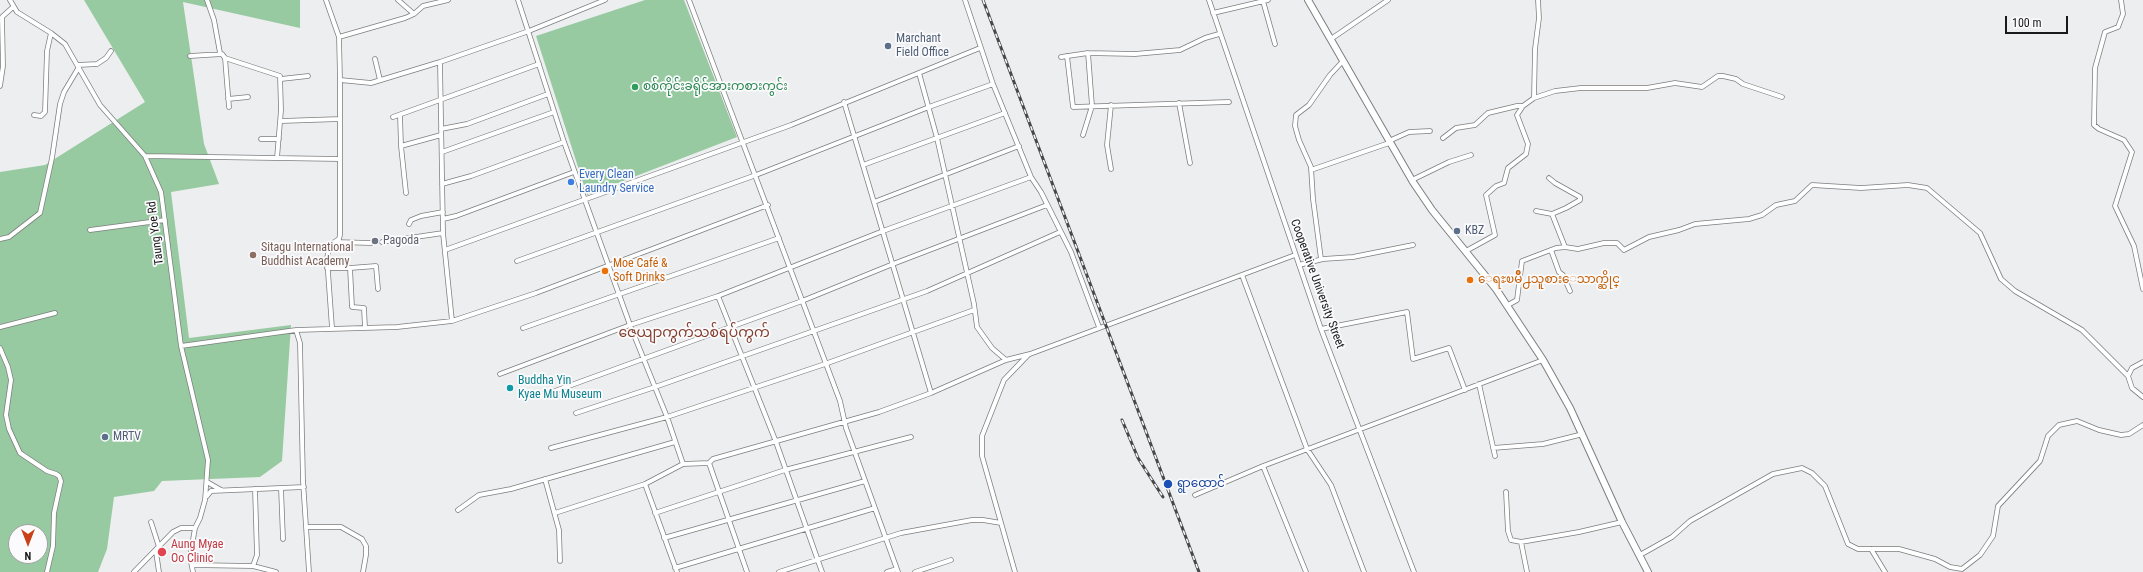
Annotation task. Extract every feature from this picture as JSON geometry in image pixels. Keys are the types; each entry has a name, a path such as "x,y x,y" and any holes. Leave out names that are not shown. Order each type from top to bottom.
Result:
{"highway":[{"path":"1308,0 1412,180 1432,210 1508,305 1543,360 1582,434 1622,522 1648,572"}],"street":[{"name":"Taung Yoe Rd","path":"10,0 13,7 20,14 51,33 65,44 104,111 145,156 161,192 181,346 208,457 205,500 200,518 195,528 190,557 193,572"},
{"path":"207,0 214,20 220,54"},
{"path":"326,0 339,37 340,80 340,235 335,242 330,245 327,258 332,328"},
{"path":"398,0 414,14"},
{"path":"339,37 414,14 422,6 448,0"},
{"path":"518,0 574,172 630,325 667,417 683,464"},
{"path":"340,80 370,82 440,62 529,31 605,0"},
{"path":"689,0 768,205 825,364 840,401 855,452 898,570 887,572"},
{"path":"965,0 993,84 1031,177 1047,205 1070,252 1099,327"},
{"name":"Cooperative University Street","path":"1209,0 1219,34 1321,328 1414,572"},
{"path":"1213,13 1268,0"},
{"path":"1330,39 1388,0"},
{"path":"1534,98 1535,49 1539,18 1538,0"},
{"path":"2121,0 2123,14 2118,27 2105,32 2095,68 2094,125 2099,129 2124,140 2132,152 2115,206 2134,246 2143,290"},
{"path":"1263,2 1275,44"},
{"path":"0,86 3,60 1,19 13,7"},
{"path":"34,116 41,116 45,112 47,51 51,33"},
{"path":"1061,57 1088,53 1135,54 1180,50 1205,38 1219,34"},
{"path":"445,250 585,201 743,141 791,125 844,102 980,48"},
{"path":"0,239 13,234 41,211 60,104 64,92 78,66 97,64 106,58 111,51"},
{"path":"1084,135 1092,106 1088,53"},
{"path":"190,56 220,54 226,58 279,75 281,79 281,121 277,158"},
{"path":"1067,56 1073,107 1229,102"},
{"path":"226,58 229,107"},
{"path":"375,59 380,80"},
{"path":"1321,259 1312,199 1311,170 1295,126 1296,115 1309,105 1330,75 1343,61"},
{"path":"440,62 443,233 452,321"},
{"path":"393,116 400,115 539,64"},
{"path":"919,73 937,138 967,272 977,327 992,348 1006,360"},
{"path":"281,79 308,76"},
{"path":"1466,251 1495,235 1486,195 1496,186 1504,183 1508,168 1526,154 1528,144 1517,115 1523,106 1534,98 1555,91 1581,88 1647,88 1675,83 1702,87 1718,76 1736,79 1743,84 1782,97"},
{"path":"517,261 756,174 928,107 993,84"},
{"path":"441,129 467,124 548,94"},
{"path":"228,100 248,97"},
{"path":"844,102 931,393"},
{"path":"1179,103 1190,163"},
{"path":"1111,105 1107,144 1111,169"},
{"path":"1443,138 1456,128 1475,125 1488,113 1523,106"},
{"path":"442,152 554,112"},
{"path":"863,166 1006,113"},
{"path":"400,115 401,146 406,193"},
{"path":"281,121 340,119"},
{"path":"1311,170 1389,142 1409,132 1430,131"},
{"path":"401,146 441,135"},
{"path":"261,139 279,139"},
{"path":"442,184 471,176 564,142"},
{"path":"874,202 1019,146"},
{"path":"1412,180 1448,162 1471,155"},
{"path":"145,156 340,159"},
{"path":"443,219 456,216 574,172"},
{"path":"500,374 630,325 718,296 883,231 1031,177"},
{"path":"1536,211 1552,214 1571,206 1580,200 1580,197 1549,178"},
{"path":"1508,305 1517,300 1522,261 1551,250 1565,247 1578,249 1617,243 1624,250 1649,237 1679,230 1695,224 1749,219 1762,215 1776,205 1795,201 1812,184 1861,188 1908,184 1927,188 1980,233 2001,279 2015,291 2082,330 2128,376 2132,388 2143,397"},
{"path":"181,346 296,330 365,328 452,321 496,307 609,266 768,205"},
{"path":"555,391 802,301 959,238 1047,205"},
{"path":"409,224 411,220 421,216 443,212"},
{"path":"1552,214 1565,247"},
{"path":"90,230 164,220"},
{"path":"576,413 814,332 903,299 1017,252 1060,232"},
{"path":"382,242 443,233"},
{"path":"523,328 779,238"},
{"path":"335,242 371,243"},
{"path":"1299,265 1321,259 1353,257 1412,245"},
{"path":"1551,250 1559,272 1563,275 1570,291"},
{"path":"555,513 645,484 683,464 709,462 713,459 845,422 931,393 1006,360 1030,354 1295,255"},
{"path":"328,268 376,266 378,289"},
{"path":"350,268 352,307 364,308 365,328"},
{"path":"1242,275 1307,449 1330,485 1364,572"},
{"path":"718,296 776,442 822,572"},
{"path":"551,448 667,417 825,364 974,310"},
{"path":"1321,328 1407,312 1413,359 1449,348 1464,390"},
{"path":"0,327 55,313"},
{"path":"296,330 300,342 308,572"},
{"path":"0,348 8,367 11,380 6,415 9,430 20,453 47,471 56,474 61,481 54,513 53,546 47,572"},
{"path":"1015,572 982,456 982,436 1004,380 1030,354"},
{"path":"1196,495 1262,466 1543,360"},
{"path":"2128,376 2132,368 2143,362"},
{"path":"1479,384 1495,456"},
{"path":"1640,555 1672,537 1690,521 1773,474 1802,468 1812,473 1825,486 1848,544 1858,549 1899,548 1935,559 1950,567 1962,569 1980,555 1993,536 1998,506 2040,461 2048,436 2059,425 2077,421 2099,430 2121,435 2129,434 2143,425"},
{"path":"1493,448 1543,444 1582,434"},
{"path":"655,513 718,491 786,470 910,437"},
{"path":"458,510 479,495 511,489 676,442"},
{"path":"709,462 747,572"},
{"path":"1262,466 1306,572"},
{"path":"545,479 559,530 560,561"},
{"path":"664,538 865,481"},
{"path":"207,482 223,491"},
{"path":"645,484 676,570 806,528 875,508"},
{"path":"205,500 207,495 211,492 304,487"},
{"path":"281,488 283,539"},
{"path":"253,566 256,555 255,489"},
{"path":"1506,492 1509,536 1511,540 1521,542 1579,532 1622,522"},
{"path":"778,572 818,561 901,533 950,523 983,520 1001,523"},
{"path":"152,522 159,547"},
{"path":"306,527 341,527 362,538 366,546 366,564 364,572"},
{"path":"136,572 173,532 181,528 195,528"},
{"path":"1521,542 1527,572"},
{"path":"1871,549 1885,572"},
{"path":"156,552 159,572"},
{"path":"915,572 951,560"},
{"path":"192,565 253,566 276,572"}],"green space":[{"path":"84,0 300,0 300,28 183,2 204,144 219,184 171,192 189,338 291,325 282,461 260,477 162,481 154,491 114,497 107,549 98,572 0,572 0,172 45,165 145,102"},
{"name":"စစ်ကိုင်းခရိုင်အားကစားကွင်း","path":"645,0 684,0 737,137 587,195 536,36"}],"railway":[{"path":"983,0 1199,572"},
{"path":"1122,420 1138,458 1163,497"}],"place":[{"name":"Marchant Field Office","path":"888,46"},
{"name":"စစ်ကိုင်းခရိုင်အားကစားကွင်း","path":"635,87"},
{"name":"Every Clean Laundry Service","path":"571,182"},
{"name":"KBZ","path":"1457,231"},
{"name":"Pagoda","path":"375,241"},
{"name":"Sitagu International Buddhist Academy","path":"253,255"},
{"name":"Moe Café & Soft Drinks","path":"605,271"},
{"name":"ေရႊၿမိဳ႕သူစားေသာက္ဆိုင္","path":"1470,280"},
{"name":"Buddha Yin Kyae Mu Museum","path":"510,388"},
{"name":"MRTV","path":"105,437"},
{"name":"ရွာထောင်","path":"1168,484"},
{"name":"Aung Myae Oo Clinic","path":"162,552"}],"district":[{"name":"ဇေယျာကွက်သစ်ရပ်ကွက်","path":"694,333"}]}
